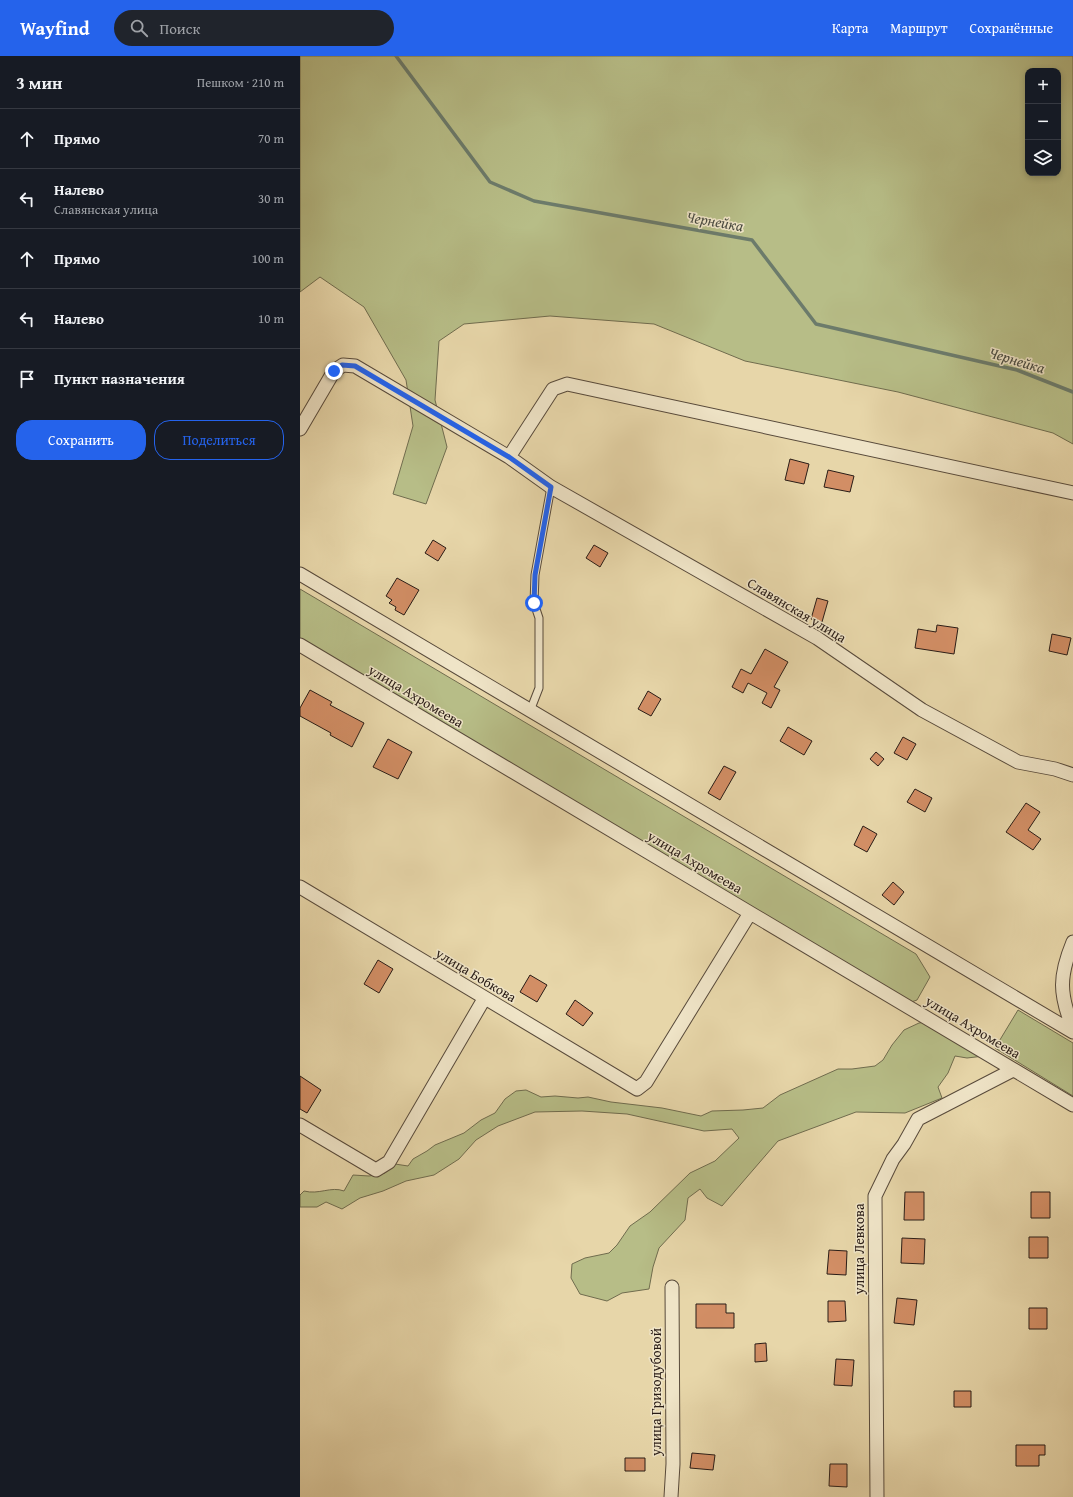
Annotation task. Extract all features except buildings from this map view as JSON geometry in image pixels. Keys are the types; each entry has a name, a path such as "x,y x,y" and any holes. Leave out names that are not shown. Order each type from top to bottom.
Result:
{"street":[{"name":"Славянская улица","path":"300,429 334,371 342,365 355,366 509,457 551,487 817,638 922,710 1018,762 1055,769 1073,775"},
{"path":"509,457 553,389 567,384 1073,493"},
{"path":"300,574 1073,1032"},
{"name":"улица Ахромеева","path":"300,645 1073,1105"},
{"name":"улица Бобкова","path":"300,887 637,1089 646,1082 750,913"},
{"path":"1073,942 1065,966 1062,994 1066,1013 1073,1028"},
{"path":"300,1125 376,1170 389,1162 484,998"},
{"name":"улица Левкова","path":"877,1497 875,1196 893,1158 904,1144 918,1119 1013,1070"},
{"name":"улица Гризодубовой","path":"671,1497 673,1464 672,1287"}],"lane":[{"path":"530,711 539,688 539,618 534,603 535,575 551,487"}],"green space":[{"path":"300,56 1073,56 1073,444 1053,433 898,392 745,361 654,324 550,316 464,324 439,341 435,400 447,447 426,504 393,494 413,426 406,380 364,307 320,277 300,292"},
{"path":"300,589 916,954 930,977 917,1000 900,1006 300,644"},
{"path":"1018,1010 1073,1043 1073,1096 995,1048"},
{"path":"925,1022 984,1056 967,1058 955,1056 948,1073 938,1087 942,1098 905,1113 856,1112 778,1141 722,1206 707,1198 700,1189 688,1198 685,1220 659,1248 653,1267 649,1289 622,1293 607,1301 580,1294 571,1278 572,1264 585,1258 609,1253 617,1245 630,1226 650,1212 690,1173 715,1161 739,1138 732,1129 704,1131 627,1114 582,1111 535,1112 498,1126 476,1140 459,1159 434,1175 406,1181 383,1191 360,1198 342,1209 326,1202 317,1207 300,1207 300,1195 304,1191 315,1192 334,1189 344,1191 353,1175 369,1176 385,1173 395,1164 408,1166 413,1159 435,1145 464,1133 481,1120 495,1113 505,1099 516,1091 526,1090 541,1097 588,1097 611,1102 662,1108 701,1116 712,1111 763,1108 780,1095 838,1069 875,1066 883,1060 892,1045 904,1030 919,1023"}],"waterway":[{"name":"Чернейка","path":"396,56 490,182 534,201 752,240 816,324 1017,370 1073,392"}],"route":[{"path":"334,371 342,365 355,366 509,457 551,487 535,575 534,603"}]}
